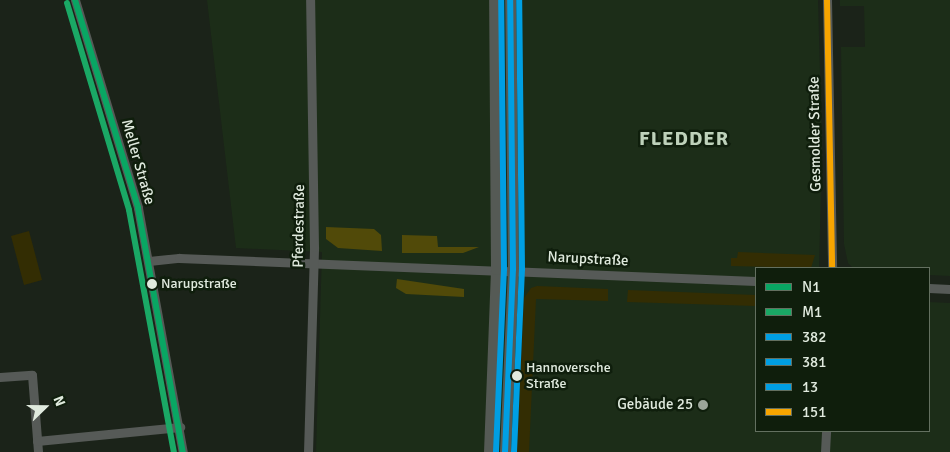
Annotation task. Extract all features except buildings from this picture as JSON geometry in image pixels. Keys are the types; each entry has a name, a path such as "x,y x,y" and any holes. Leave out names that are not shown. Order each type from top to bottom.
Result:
{"main road":[{"path":"489,452 496,269 494,0"},
{"path":"505,452 513,269 510,0"}],"street":[{"name":"Meller Straße","path":"75,0 134,192 149,261 183,452"},
{"name":"Pferdestraße","path":"308,452 312,264 310,0"},
{"name":"Gesmolder Straße","path":"826,0 832,267"},
{"name":"Narupstraße","path":"149,261 179,258 312,264 513,269 755,281"},
{"path":"930,288 950,289"},
{"path":"0,377 32,375 38,452"},
{"path":"37,441 180,427"},
{"path":"824,452 826,432"}],"shaded area":[{"path":"207,0 818,0 822,148 819,267 755,267 755,432 930,432 930,302 950,303 950,452 316,452 322,252 236,248"},
{"path":"840,0 950,0 950,276 930,275 930,267 852,267 848,263 844,244 841,47 865,47 864,6 840,6"},
{"path":"326,227 374,229 381,235 382,251 338,248 326,239"},
{"path":"29,231 42,280 24,285 11,236"},
{"path":"402,235 437,236 438,247 479,247 463,253 402,253"},
{"path":"738,252 815,255 811,267 731,266 731,258 737,258"},
{"path":"397,279 464,289 464,297 406,294 396,288"},
{"path":"537,286 608,289 608,301 536,299 529,452 517,452 524,298 531,288"},
{"path":"628,290 755,295 755,306 627,302"}],"transit line":[{"name":"N1","path":"75,0 138,208 183,452"},
{"name":"13","path":"496,452 504,269 501,0"},
{"name":"382","path":"505,452 513,269 510,0"},
{"name":"381","path":"514,452 522,269 519,0"},
{"name":"151","path":"827,0 832,267"},
{"name":"M1","path":"67,3 129,210 174,452"}],"place":[{"name":"Narupstraße","path":"152,284"},
{"name":"Hannoversche Straße","path":"517,376"},
{"name":"Gebäude 25","path":"703,405"}],"district":[{"name":"FLEDDER","path":"684,138"}]}
